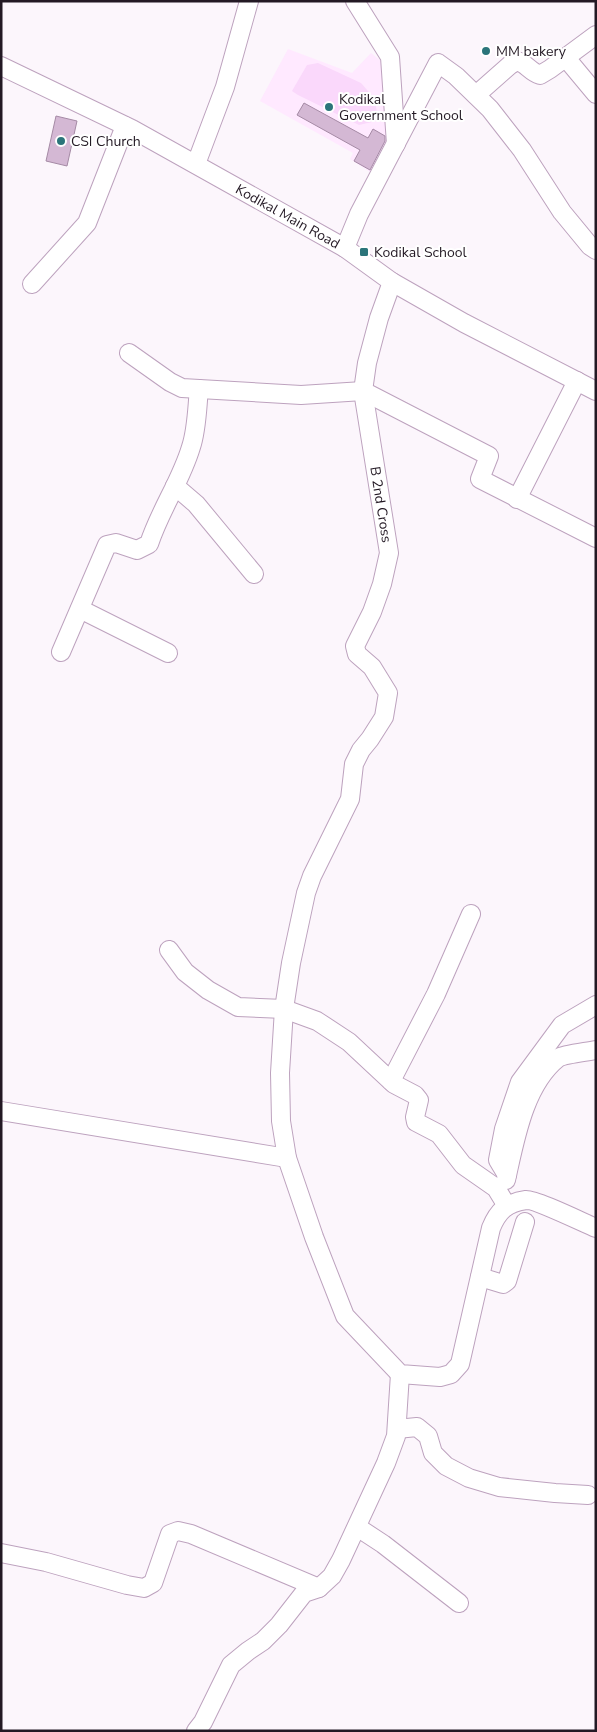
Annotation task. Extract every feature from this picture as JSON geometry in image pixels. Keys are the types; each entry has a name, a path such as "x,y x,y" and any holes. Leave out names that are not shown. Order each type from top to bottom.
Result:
{"street":[{"path":"196,164 226,87 249,1"},
{"path":"355,1 390,57 396,144"},
{"path":"476,95 517,61 523,62 534,73 540,75 596,36"},
{"path":"566,58 596,94"},
{"path":"344,248 358,214 438,63 456,76 490,109 522,150 562,212 590,246 596,250"},
{"name":"Kodikal Main Road","path":"1,66 125,126 196,164 344,248 392,282 464,323 596,391"},
{"path":"32,284 87,223 125,126"},
{"name":"B 2nd Cross","path":"284,1009 290,963 306,893 312,876 350,799 354,764 384,717 388,693 372,667 357,654 356,646 372,612 382,584 389,553 363,391 367,363 379,318 392,282"},
{"path":"129,354 182,388 301,395 363,391 489,456 480,479 596,538"},
{"path":"517,498 577,381"},
{"path":"61,652 107,545 116,543 137,550 149,544 155,526 175,486 192,445 199,389"},
{"path":"175,486 196,504 254,574"},
{"path":"80,609 168,653"},
{"path":"391,1081 436,994 471,914"},
{"path":"169,950 185,972 208,990 238,1007 284,1009 317,1021 334,1031 391,1081 414,1095 419,1100 415,1117 416,1122 438,1134 463,1165 496,1188 504,1201"},
{"path":"507,1175 498,1160 504,1129 520,1082 562,1025 596,1005"},
{"path":"284,1009 280,1073 281,1122 287,1158 314,1237 345,1316 400,1374 440,1376 451,1374 460,1364 491,1228 504,1201 507,1175 518,1127 530,1096 543,1074 560,1057 596,1050"},
{"path":"1,1111 287,1158"},
{"path":"504,1201 528,1200 596,1228"},
{"path":"480,1277 503,1284 507,1281 525,1222"},
{"path":"196,1731 203,1722 231,1665 263,1641 279,1626 304,1592 319,1588 332,1576 342,1560 386,1463 396,1436 400,1374"},
{"path":"397,1429 417,1427 428,1436 433,1453 446,1466 469,1478 500,1488 555,1494 588,1495"},
{"path":"357,1527 414,1567 459,1603"},
{"path":"1,1553 46,1562 127,1586 144,1588 153,1583 170,1534 178,1531 191,1534 319,1588"}],"shaded area":[{"name":"Kodikal Government School","path":"288,49 352,73 371,53 386,65 389,142 373,174 350,159 353,153 260,101"},
{"path":"318,63 361,83 374,98 378,116 372,122 359,125 292,91 307,65"}],"building":[{"path":"304,103 368,138 373,129 385,136 385,141 370,170 354,161 360,150 297,115"},
{"name":"CSI Church","path":"56,116 77,121 67,166 46,161"}],"place":[{"name":"MM bakery","path":"486,51"},
{"name":"Kodikal Government School","path":"329,107"},
{"name":"CSI Church","path":"61,141"},
{"name":"Kodikal School","path":"364,252"}]}
